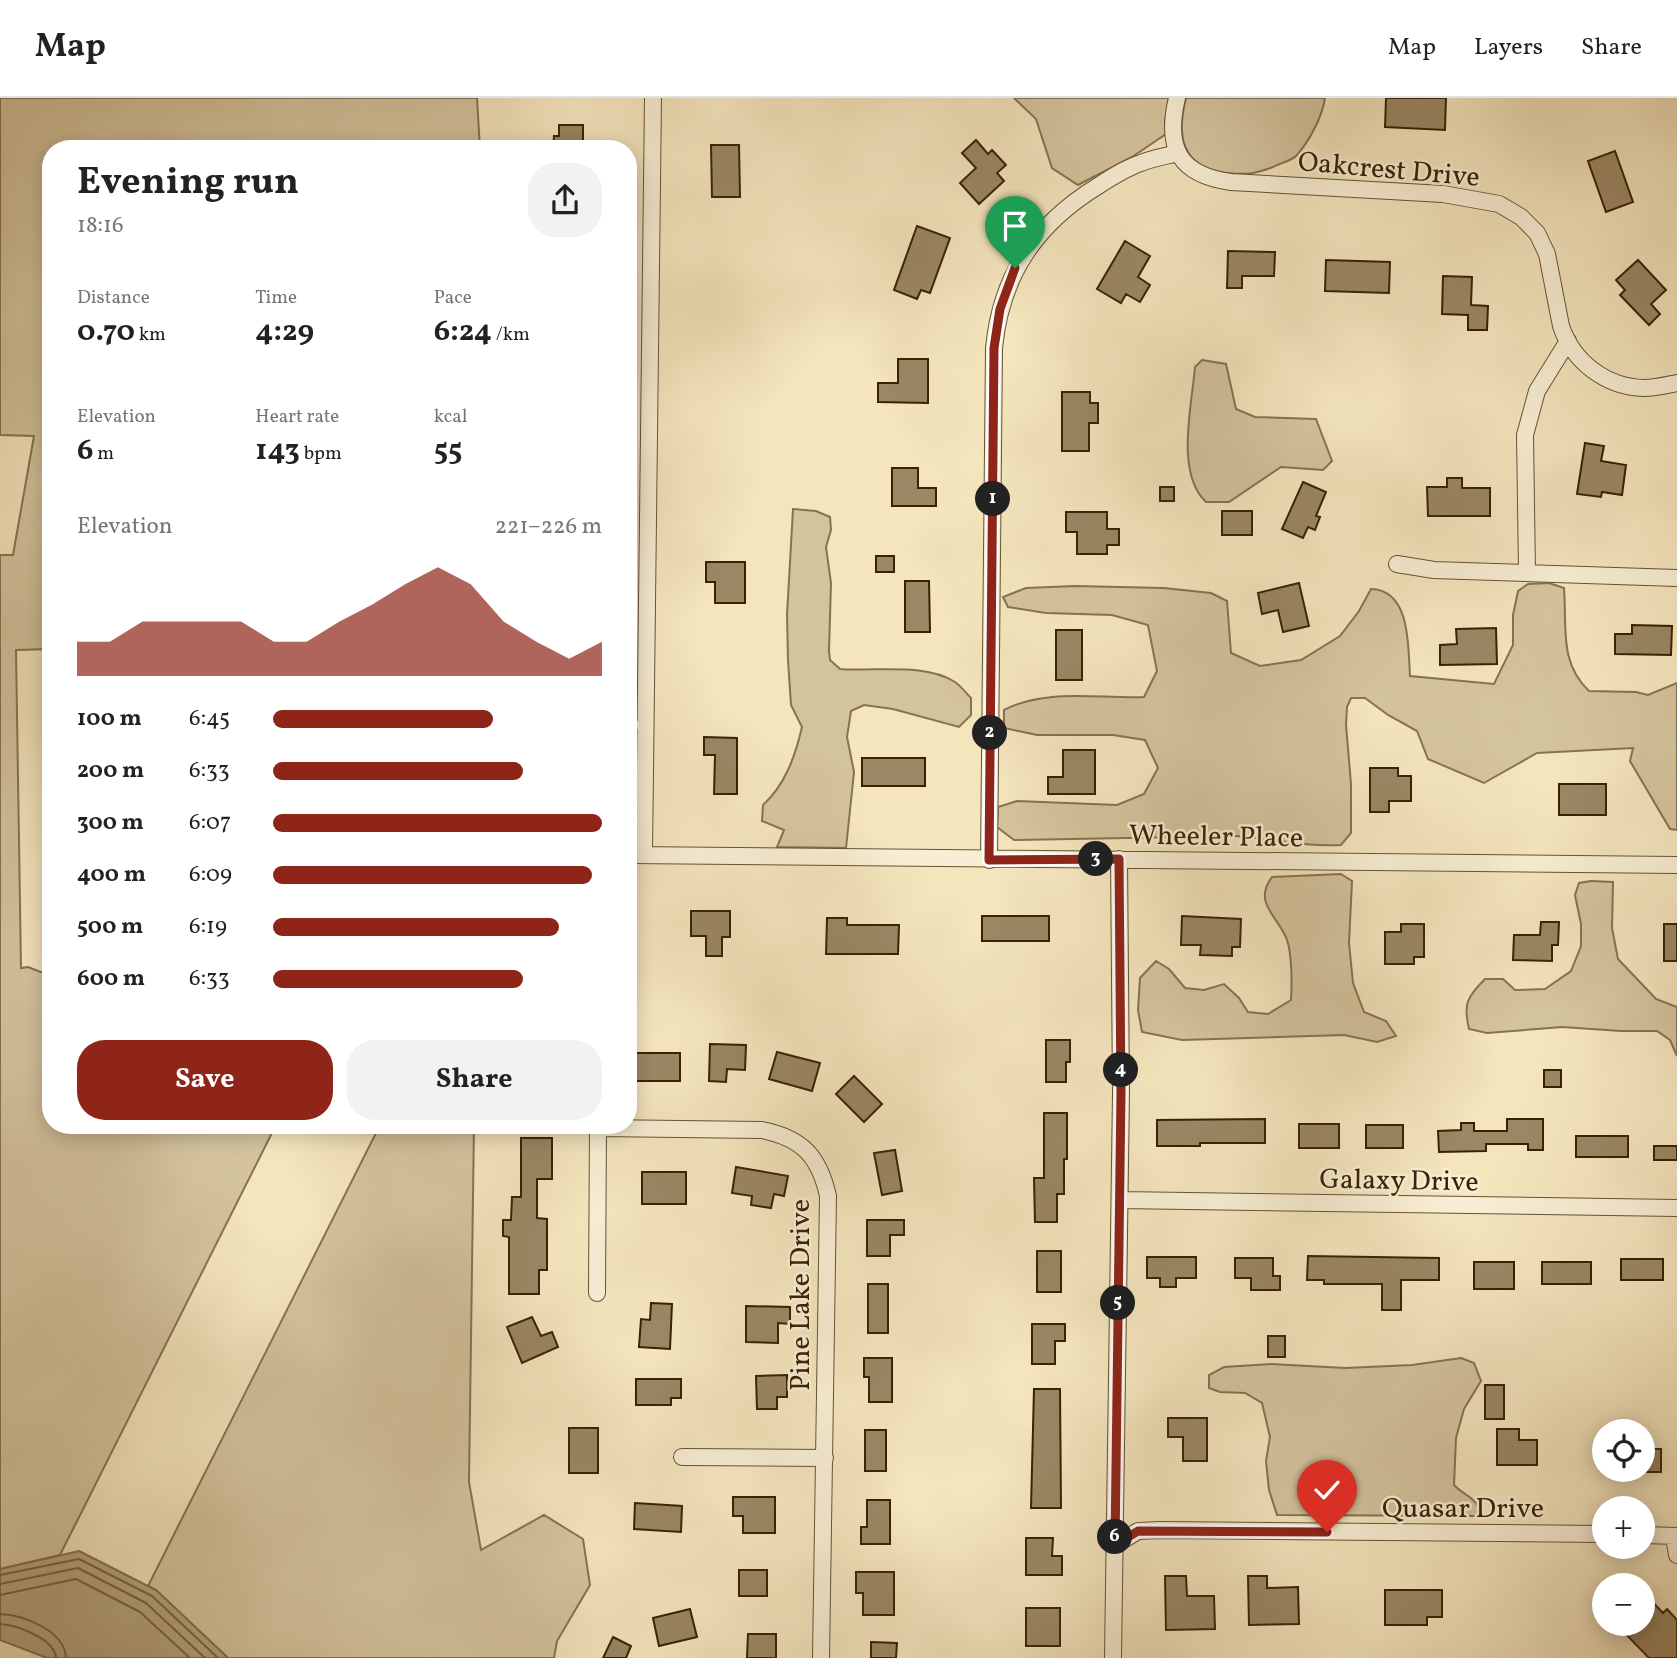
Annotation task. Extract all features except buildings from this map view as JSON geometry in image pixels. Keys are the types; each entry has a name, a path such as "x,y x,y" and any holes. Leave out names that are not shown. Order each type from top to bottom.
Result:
{"street":[{"path":"637,841 645,726 653,98"},
{"path":"989,860 994,348 1000,309 1015,268 1050,222 1077,200 1117,174 1141,163 1178,153 1173,122 1177,98"},
{"name":"Oakcrest Drive","path":"1178,153 1195,173 1211,180 1443,194 1499,204 1510,209 1537,233 1547,254 1561,326 1582,362 1615,383 1645,388 1677,383"},
{"path":"1527,572 1525,435 1537,391 1568,341"},
{"path":"1397,564 1434,569 1677,578"},
{"name":"Wheeler Place","path":"637,855 1677,865"},
{"path":"1113,1658 1120,1200 1119,859"},
{"name":"Pine Lake Drive","path":"637,1128 762,1130 780,1134 794,1141 815,1160 823,1176 828,1196 821,1658"},
{"path":"597,1293 598,1134"},
{"name":"Galaxy Drive","path":"1120,1200 1677,1208"},
{"path":"682,1457 825,1458"},
{"name":"Quasar Drive","path":"1115,1545 1138,1531 1160,1530 1592,1534"},
{"path":"1655,1535 1675,1536 1677,1555"}],"lane":[{"path":"637,726 645,726"}],"shaded area":[{"path":"0,98 477,98 479,140 42,140 42,649 16,650 21,968 28,967 42,972 42,1134 271,1134 60,1555 0,1569 0,555 13,555 34,436 0,435"},
{"path":"1014,98 1169,98 1166,134 1132,157 1078,185 1052,168 1036,119"},
{"path":"1186,98 1325,98 1315,128 1295,157 1261,171 1239,174 1211,170 1191,157 1183,137"},
{"path":"1202,360 1226,364 1236,409 1255,417 1316,419 1332,461 1323,470 1281,467 1229,502 1206,502 1191,474 1188,457 1195,367"},
{"path":"793,509 816,511 830,517 831,530 826,547 831,583 830,660 840,669 929,672 955,682 971,698 971,715 959,727 893,709 864,705 851,711 847,737 854,772 846,848 777,847 784,830 762,821 763,805 788,770 802,727 791,705 788,660 787,615"},
{"path":"1549,583 1564,588 1566,644 1573,669 1589,691 1636,692 1648,695 1677,683 1677,830 1670,829 1630,761 1633,748 1537,753 1484,783 1428,759 1417,731 1365,698 1351,698 1347,707 1351,833 1341,845 1302,844 1238,836 1014,840 997,827 998,807 1017,801 1117,805 1144,794 1158,768 1145,740 1113,735 1037,735 1004,728 1004,710 1037,699 1072,696 1144,697 1157,671 1148,625 1112,615 1046,613 1008,607 1003,597 1026,588 1075,586 1164,588 1211,593 1227,601 1231,653 1260,666 1301,660 1340,636 1371,589 1384,592 1394,599 1400,609 1405,622 1410,676 1494,684 1513,645 1513,615 1518,591 1528,584"},
{"path":"1341,874 1352,881 1349,943 1353,983 1364,1012 1386,1021 1396,1036 1377,1042 1344,1035 1182,1040 1142,1032 1138,1010 1140,978 1156,961 1169,969 1185,988 1204,990 1224,984 1239,998 1248,1012 1268,1014 1291,1000 1289,946 1266,902 1267,886 1272,877"},
{"path":"1613,882 1612,928 1618,959 1656,999 1677,1007 1677,1056 1670,1040 1657,1031 1562,1027 1487,1033 1469,1029 1466,1013 1468,1001 1485,979 1503,979 1515,990 1545,989 1571,971 1581,946 1581,924 1575,895 1579,883"},
{"path":"375,1134 474,1134 469,1482 481,1550 544,1515 583,1539 590,1585 557,1641 554,1658 228,1658 156,1590 148,1586"},
{"path":"1461,1358 1474,1363 1481,1381 1464,1409 1456,1438 1454,1485 1474,1501 1480,1516 1277,1515 1269,1490 1266,1461 1270,1437 1262,1403 1245,1393 1220,1392 1209,1388 1209,1375 1224,1367 1271,1364 1345,1368 1412,1365"}],"water":[{"path":"79,1551 156,1590 228,1658 47,1658 0,1640 0,1569"}],"route":[{"path":"1015,268 1000,309 994,348 989,860 1119,859 1121,1093 1115,1545 1138,1531 1327,1532"}]}
